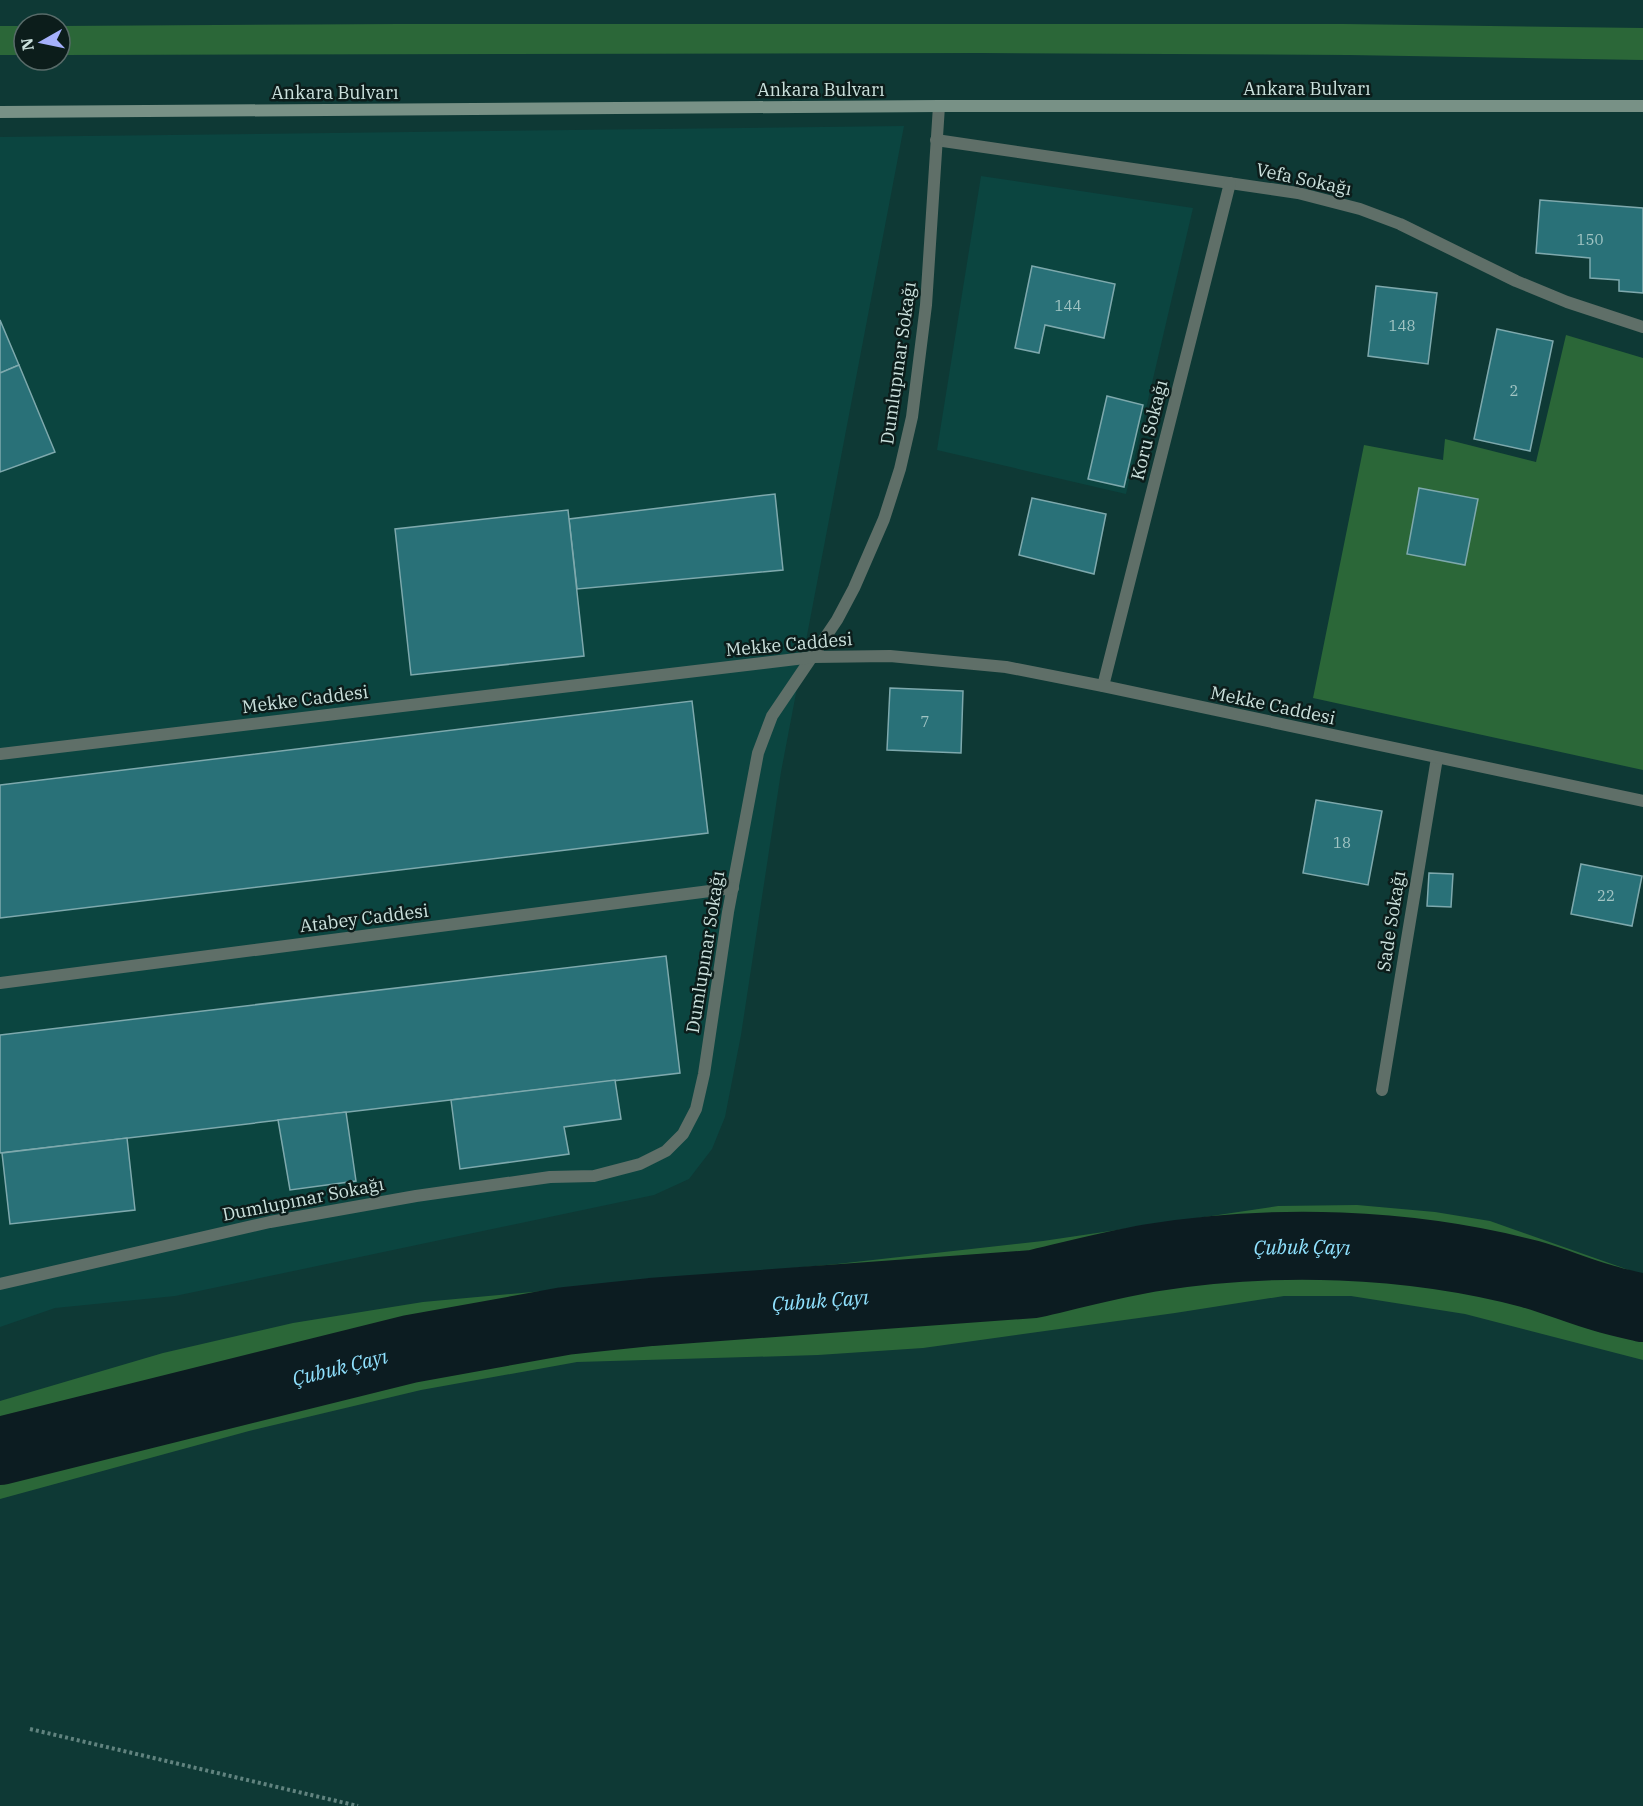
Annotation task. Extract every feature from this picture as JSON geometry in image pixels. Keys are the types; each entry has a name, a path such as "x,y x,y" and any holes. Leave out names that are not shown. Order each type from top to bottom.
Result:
{"main road":[{"name":"Ankara Bulvarı","path":"0,112 939,106 1643,106"}],"street":[{"name":"Dumlupınar Sokağı","path":"0,1284 281,1220 416,1196 539,1178 594,1176 640,1164 666,1151 683,1134 696,1109 704,1074 733,888 758,753 772,716 837,620 870,554 900,469 912,417 926,304 939,106"},
{"name":"Vefa Sokağı","path":"936,140 1298,193 1360,209 1400,224 1568,302 1643,327"},
{"name":"Koru Sokağı","path":"1103,686 1230,183"},
{"name":"Mekke Caddesi","path":"0,754 813,657 890,656 1006,667 1643,801"},
{"name":"Sade Sokağı","path":"1382,1090 1437,758"},
{"name":"Atabey Caddesi","path":"0,983 733,888"}],"path":[{"path":"30,1730 358,1806"}],"shaded area":[{"path":"904,126 781,772 741,1035 725,1117 712,1149 689,1179 654,1195 175,1296 55,1308 0,1327 0,137"},
{"path":"981,176 1193,208 1126,494 937,450"}],"green space":[{"path":"1344,24 1643,28 1643,60 1349,55 980,53 72,55 72,26"},
{"path":"0,26 12,26 12,55 0,55"},
{"path":"1566,335 1643,358 1643,770 1313,698 1364,445 1443,460 1445,439 1536,462"},
{"path":"1357,1205 1435,1212 1490,1221 1643,1275 1643,1360 1465,1314 1351,1296 1284,1296 923,1348 818,1355 577,1362 421,1390 249,1431 0,1499 0,1401 163,1353 293,1323 423,1302 837,1264 1043,1241 1278,1206"}],"building":[{"path":"1540,200 1643,208 1643,293 1619,291 1619,280 1590,278 1590,258 1536,253"},
{"path":"1032,266 1115,284 1104,338 1045,325 1039,353 1015,348"},
{"path":"1376,286 1437,293 1428,364 1368,356"},
{"path":"0,320 19,365 0,373"},
{"path":"1497,329 1553,341 1530,451 1474,439"},
{"path":"19,365 55,452 0,472 0,373"},
{"path":"1107,396 1143,405 1124,487 1088,479"},
{"path":"1419,488 1478,499 1465,565 1407,554"},
{"path":"775,494 783,570 577,589 569,519"},
{"path":"1032,498 1106,514 1094,574 1019,555"},
{"path":"568,510 584,656 411,675 395,529"},
{"path":"890,688 963,691 961,753 887,750"},
{"path":"692,701 708,833 0,918 0,785"},
{"path":"1316,800 1382,811 1368,885 1303,873"},
{"path":"1581,864 1642,876 1632,926 1571,914"},
{"path":"1429,873 1453,874 1451,907 1427,906"},
{"path":"666,956 680,1073 0,1153 0,1035"},
{"path":"615,1080 621,1119 564,1127 569,1154 460,1169 451,1100"},
{"path":"346,1112 356,1181 290,1190 278,1120"},
{"path":"127,1138 135,1210 10,1224 2,1153"}],"waterway":[{"name":"Çubuk Çayı","path":"0,1451 410,1349 565,1321 651,1312 1034,1284 1150,1258 1197,1252 1244,1248 1340,1246 1436,1255 1530,1274 1613,1301 1643,1308"}]}
